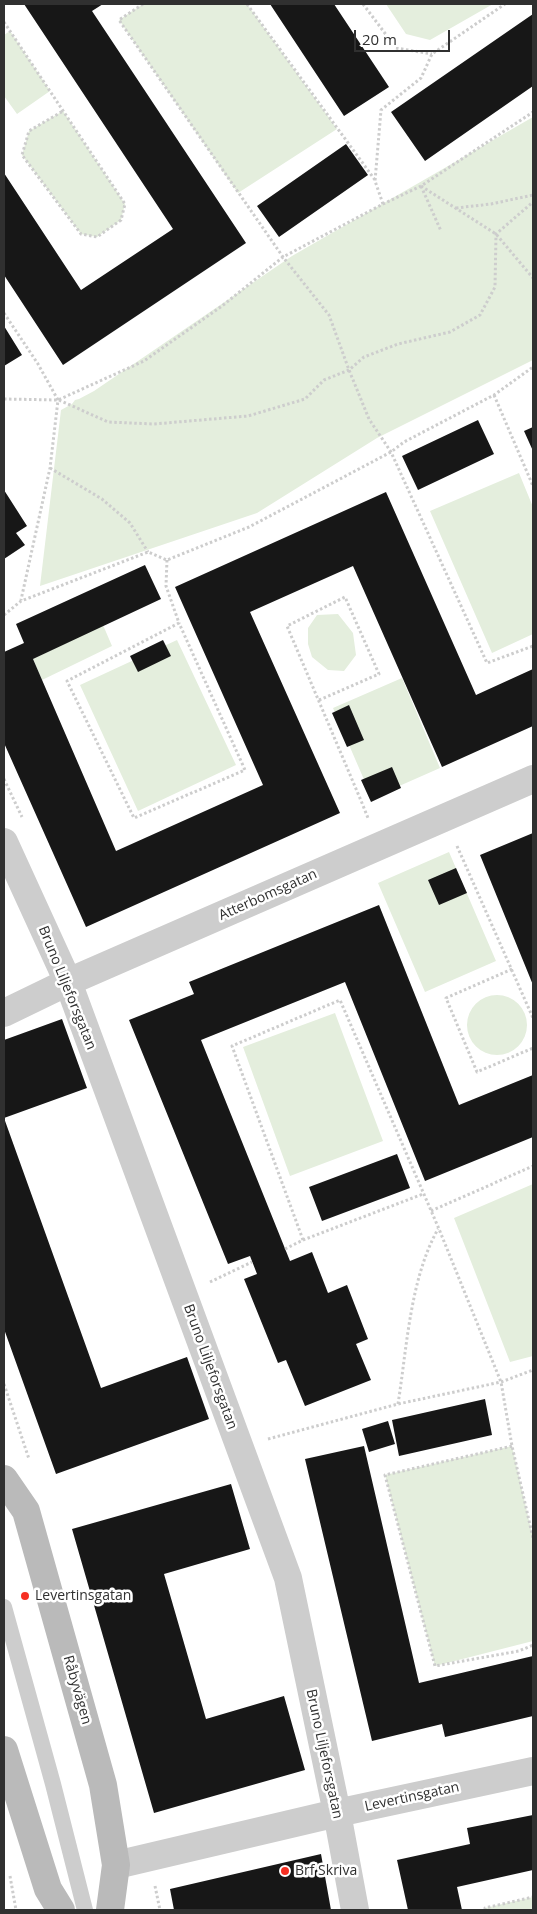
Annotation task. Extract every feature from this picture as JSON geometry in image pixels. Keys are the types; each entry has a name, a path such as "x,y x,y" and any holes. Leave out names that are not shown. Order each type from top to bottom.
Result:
{"main road":[{"name":"Råbyvägen","path":"4,1479 26,1511 103,1785 116,1865 110,1910"},
{"path":"4,1750 48,1889 62,1910"}],"street":[{"name":"Atterbomsgatan","path":"4,1013 68,982 533,779"},
{"name":"Bruno Liljeforsgatan","path":"4,842 68,982 288,1578 337,1813 354,1910"},
{"name":"Levertinsgatan","path":"116,1865 337,1813 533,1771"}],"lane":[{"path":"4,1607 86,1910"}],"path":[{"path":"143,4 119,20 283,257 329,315 348,370 369,419 391,452 487,663 533,646"},
{"path":"247,4 375,181 383,204"},
{"path":"363,4 396,48 432,54"},
{"path":"375,181 381,110 421,78 432,54 505,4"},
{"path":"4,22 125,204 121,220 98,237 81,234 22,155 29,131 63,111"},
{"path":"58,400 144,361 222,306 283,257 421,186 533,112"},
{"path":"421,186 496,234 533,278"},
{"path":"421,186 441,231"},
{"path":"456,208 491,204 533,195"},
{"path":"4,399 58,400 108,422 154,424 248,416 305,399 324,380 348,370 364,357 398,344 450,332 480,316 495,287 496,234 533,202"},
{"path":"4,313 38,364 58,400 50,468 21,601"},
{"path":"50,468 102,499 130,523 148,552 167,560 249,527 494,395 533,367"},
{"path":"494,395 533,486"},
{"path":"4,615 21,601 148,552"},
{"path":"167,560 166,586 179,623 245,770 134,818 68,681 179,623"},
{"path":"319,700 379,674 345,597 287,626 372,826"},
{"path":"4,780 26,824"},
{"path":"455,841 533,1018"},
{"path":"512,969 446,998 477,1072 533,1048"},
{"path":"303,1240 232,1046 340,1000 439,1229 501,1382 512,1446 533,1538"},
{"path":"431,1211 533,1166"},
{"path":"285,1249 303,1240 423,1194"},
{"path":"398,1404 417,1284 428,1247 439,1229"},
{"path":"204,1285 252,1262"},
{"path":"261,1441 398,1404 501,1382 533,1370"},
{"path":"512,1446 386,1475 435,1666 519,1651 533,1645"},
{"path":"9,1874 16,1910"},
{"path":"485,1910 485,1908 533,1897"}],"green space":[{"path":"143,4 247,4 337,129 238,193 119,20"},
{"path":"386,4 493,4 430,40 406,34"},
{"path":"10,31 50,91 17,114 4,96 4,35"},
{"path":"63,111 125,204 121,220 97,237 81,234 22,155 29,131"},
{"path":"533,117 533,360 377,438 257,513 40,586 61,410 72,404 75,400 94,391 292,256"},
{"path":"519,473 533,507 533,634 492,653 430,511"},
{"path":"338,614 353,633 356,655 344,671 328,670 312,657 308,644 308,628 317,615"},
{"path":"103,625 112,646 42,680 33,659"},
{"path":"177,640 236,765 138,811 80,685"},
{"path":"402,678 440,768 372,798 333,708"},
{"path":"449,852 496,961 425,992 378,883"},
{"path":"497,995 514,1000 522,1008 527,1025 522,1042 514,1050 497,1055 480,1050 472,1042 467,1025 472,1008 480,1000"},
{"path":"335,1013 383,1141 290,1176 243,1047"},
{"path":"533,1184 533,1356 510,1362 454,1218"},
{"path":"512,1446 533,1538 533,1641 435,1666 385,1475"},
{"path":"533,1897 533,1910 485,1910 485,1908"}],"building":[{"path":"24,4 103,4 92,11 246,243 63,365 4,275 4,173 81,290 173,229"},
{"path":"270,4 334,4 389,87 344,116"},
{"path":"533,14 533,86 425,161 391,112"},
{"path":"346,144 368,175 279,237 257,206"},
{"path":"4,326 22,355 4,366"},
{"path":"478,420 494,454 418,490 402,456"},
{"path":"533,427 533,451 524,431"},
{"path":"4,490 27,526 16,533 25,545 4,559"},
{"path":"386,492 476,695 533,669 533,726 442,767 353,566 250,612 340,813 86,927 4,743 4,652 24,643 16,624 145,565 161,599 33,659 116,851 263,785 175,587"},
{"path":"163,640 171,656 138,672 130,656"},
{"path":"349,705 364,740 347,747 332,713"},
{"path":"392,767 401,788 371,802 361,780"},
{"path":"533,833 533,985 480,855"},
{"path":"456,868 467,893 439,905 428,880"},
{"path":"379,905 459,1105 533,1075 533,1137 425,1181 345,982 201,1040 290,1261 312,1252 328,1293 347,1285 368,1339 356,1344 371,1380 305,1406 286,1360 278,1363 244,1279 257,1274 250,1256 228,1264 129,1020 194,994 189,982"},
{"path":"62,1019 87,1088 4,1118 4,1040"},
{"path":"4,1118 101,1388 187,1357 209,1419 56,1474 4,1329"},
{"path":"397,1154 410,1188 322,1221 309,1187"},
{"path":"485,1399 492,1435 399,1456 392,1420"},
{"path":"388,1421 395,1444 369,1452 362,1429"},
{"path":"364,1446 419,1683 533,1656 533,1716 445,1737 442,1724 372,1741 305,1459"},
{"path":"231,1484 250,1549 164,1574 206,1719 284,1696 305,1770 154,1813 72,1529"},
{"path":"533,1815 533,1870 457,1887 462,1910 408,1910 397,1860 470,1844 467,1828"},
{"name":"Brf Skriva","path":"321,1854 331,1910 174,1910 170,1889"}],"place":[{"name":"Levertinsgatan","path":"25,1596"},
{"name":"Brf Skriva","path":"285,1871"}]}
